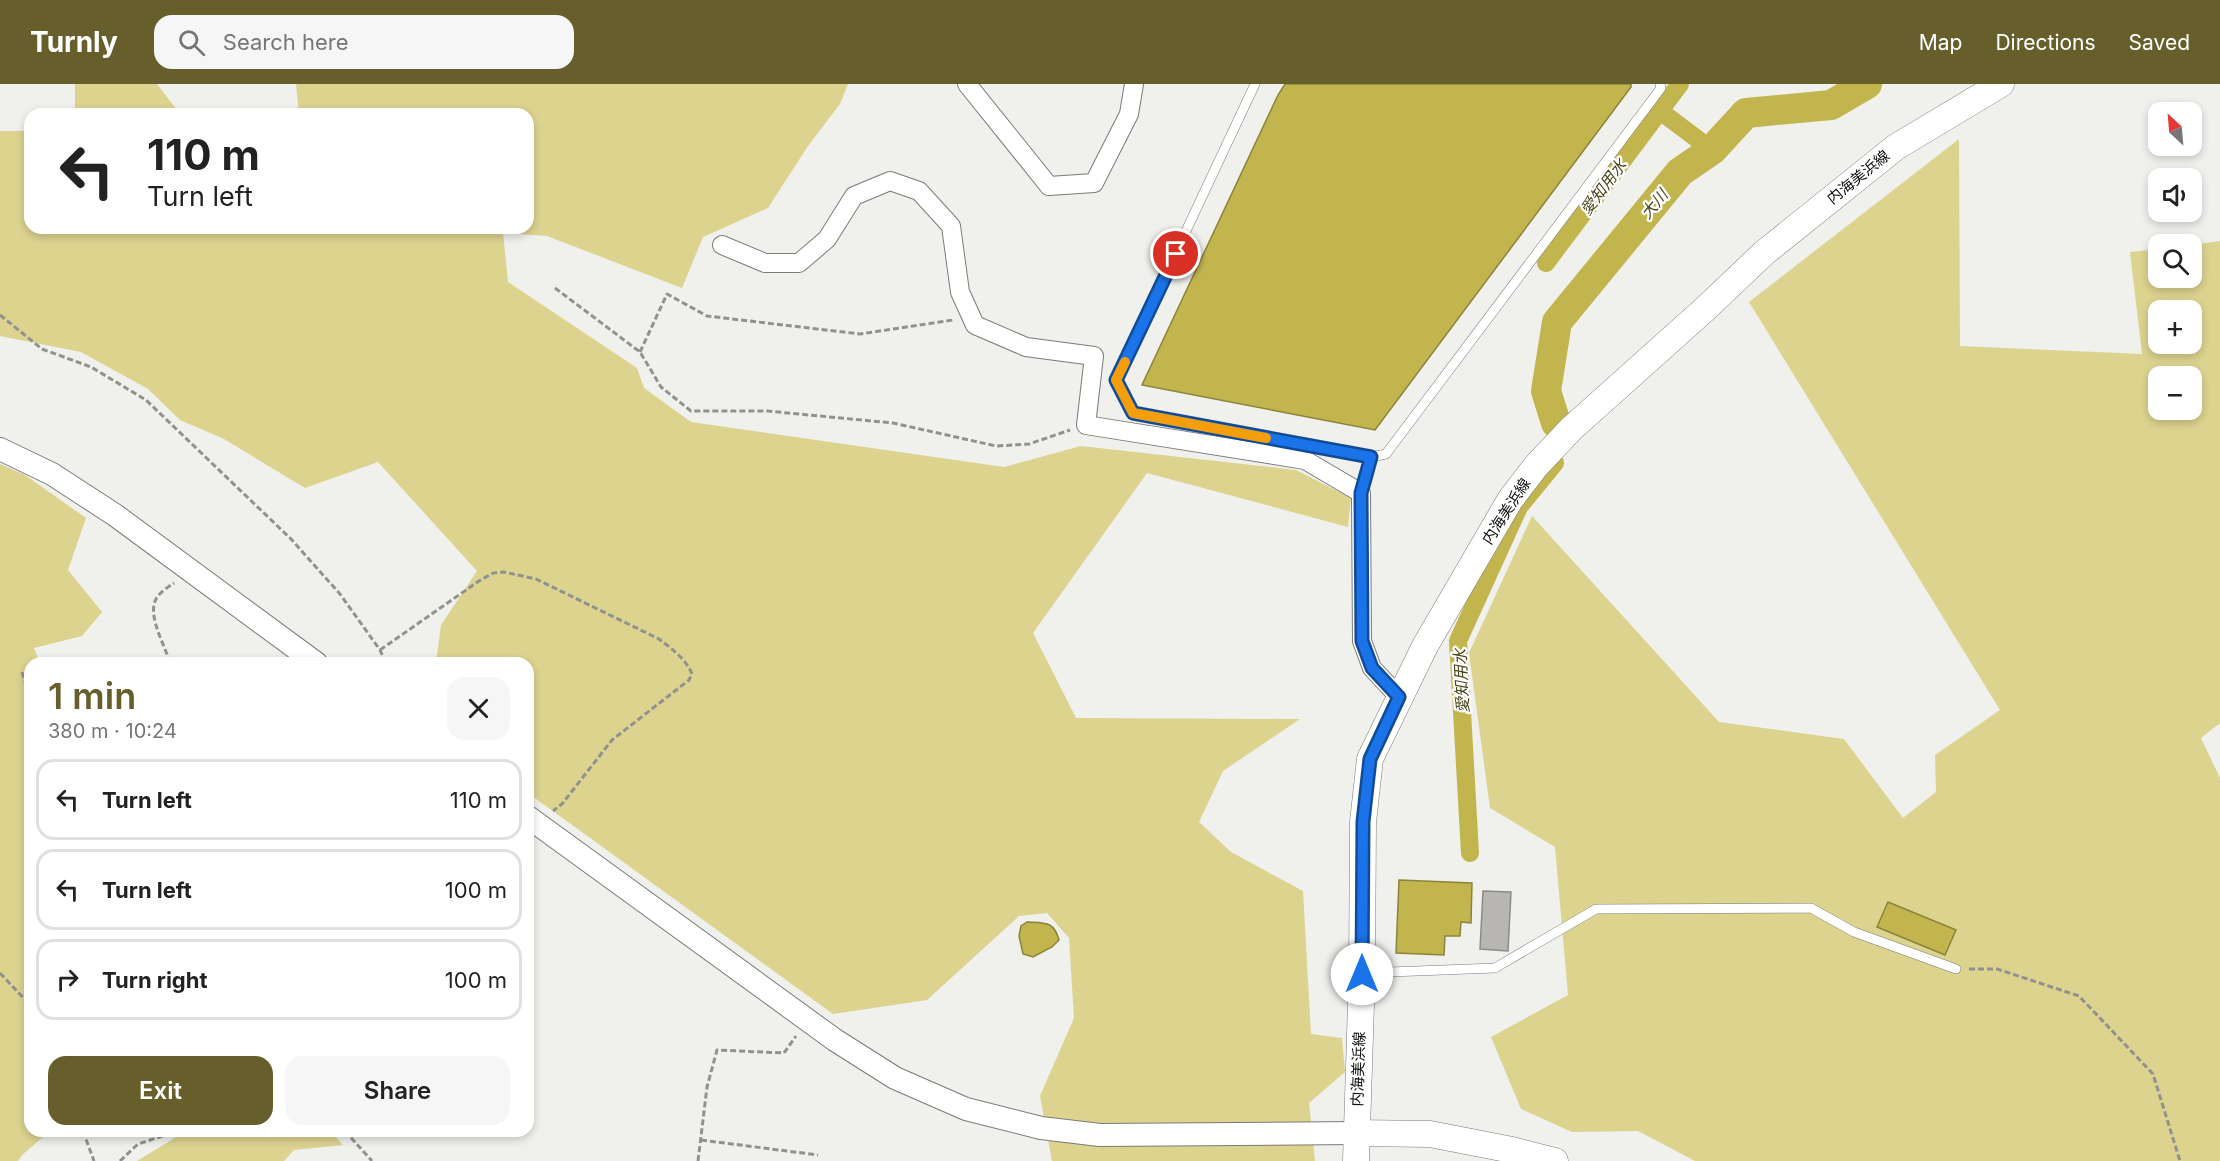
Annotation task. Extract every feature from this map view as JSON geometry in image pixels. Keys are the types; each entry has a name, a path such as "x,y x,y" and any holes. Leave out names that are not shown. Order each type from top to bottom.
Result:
{"main road":[{"name":"内海美浜線","path":"1356,1161 1362,974 1363,822 1370,759 1425,646 1510,500 1536,466 1571,429 1764,254 1896,147 2001,84"},
{"path":"1356,1132 1430,1134 1555,1161"}],"street":[{"path":"967,84 1049,186 1094,183 1129,114 1134,84"},
{"path":"722,245 765,263 799,263 827,239 854,196 890,181 920,191 951,226 960,292 975,325 1026,346 1094,356 1086,425 1305,460 1361,493 1362,641 1372,668 1399,697"},
{"path":"0,449 52,474 115,515 308,657"},
{"path":"534,821 807,1020 894,1078 966,1109 1041,1128 1100,1135 1356,1132"}],"lane":[{"path":"1255,84 1116,380 1133,413 1371,457 1386,454 1661,88 1660,84"},
{"path":"1361,493 1371,457"},
{"path":"1362,974 1495,968 1596,909 1810,908 1854,932 1956,969"}],"path":[{"path":"555,288 640,352 661,387 691,411 767,411 893,423 996,446 1029,444 1086,425"},
{"path":"640,352 667,294 707,316 860,334 952,320 975,325"},
{"path":"0,315 42,350 91,367 146,400 291,539 339,594 383,657"},
{"path":"169,657 152,616 156,599 188,569"},
{"path":"380,650 479,581 494,573 504,572 536,579 659,639 689,666 692,674 689,680 612,740 562,804 534,821"},
{"path":"22,672 24,678"},
{"path":"1956,969 1997,969 2079,996 2153,1074 2180,1161"},
{"path":"0,973 24,999"},
{"path":"698,1161 707,1087 717,1050 784,1053 807,1020"},
{"path":"85,1137 94,1161"},
{"path":"120,1161 138,1144 160,1137"},
{"path":"350,1137 372,1161"},
{"path":"700,1140 818,1155"}],"shaded area":[{"path":"75,84 157,84 175,108 75,108"},
{"path":"296,84 848,84 840,104 808,146 768,208 703,237 682,288 547,236 518,234 534,234 534,108 298,108"},
{"path":"1285,84 1631,84 1375,430 1142,385"},
{"path":"0,131 24,131 24,234 503,234 508,282 637,368 644,388 691,422 1004,467 1081,446 1296,470 1351,498 1348,527 1147,473 1033,633 1076,718 1300,719 1223,771 1199,822 1231,852 1303,891 1311,1034 1342,1038 1345,1072 1309,1103 1315,1161 1052,1161 1040,1096 1074,1018 1069,938 1047,913 1019,916 927,1000 833,1014 534,797 534,657 437,657 441,625 477,571 378,462 305,488 224,439 180,420 148,389 81,352 0,336"},
{"path":"1959,139 1960,346 2142,354 2130,252 2148,250 2148,288 2202,288 2202,244 2220,241 2220,723 2201,738 2220,778 2220,1161 1695,1161 1638,1131 1572,1132 1521,1109 1491,1037 1568,995 1555,847 1490,808 1469,653 1532,516 1719,722 1844,739 1903,818 1936,792 1935,755 2000,710 1749,302"},
{"path":"0,464 25,475 86,518 68,570 102,612 82,636 34,648 38,657 24,657 24,1137 43,1137 18,1161 0,1161"},
{"path":"1399,880 1472,883 1471,923 1461,922 1460,936 1445,936 1444,955 1396,953"},
{"path":"1888,902 1956,930 1945,955 1877,927"},
{"path":"1027,922 1048,924 1054,929 1059,940 1052,947 1033,957 1023,954 1019,936 1021,926"},
{"path":"176,1137 336,1137 343,1145 294,1150 284,1161 137,1161"}],"building":[{"path":"1483,891 1511,892 1508,951 1480,949"}],"waterway":[{"name":"愛知用水","path":"1546,263 1680,84"},
{"name":"大川","path":"1556,423 1546,391 1557,322 1680,172 1712,150 1746,113 1831,105 1867,84"},
{"name":"愛知用水","path":"1660,111 1712,150"},
{"name":"愛知用水","path":"1470,853 1458,641 1519,507 1555,463"}],"slow traffic":[{"path":"1125,362 1116,380 1133,413 1266,438"}],"route":[{"path":"1176,254 1116,380 1133,413 1371,457 1361,493 1362,641 1372,668 1399,697 1370,759 1363,822 1362,974"}]}
